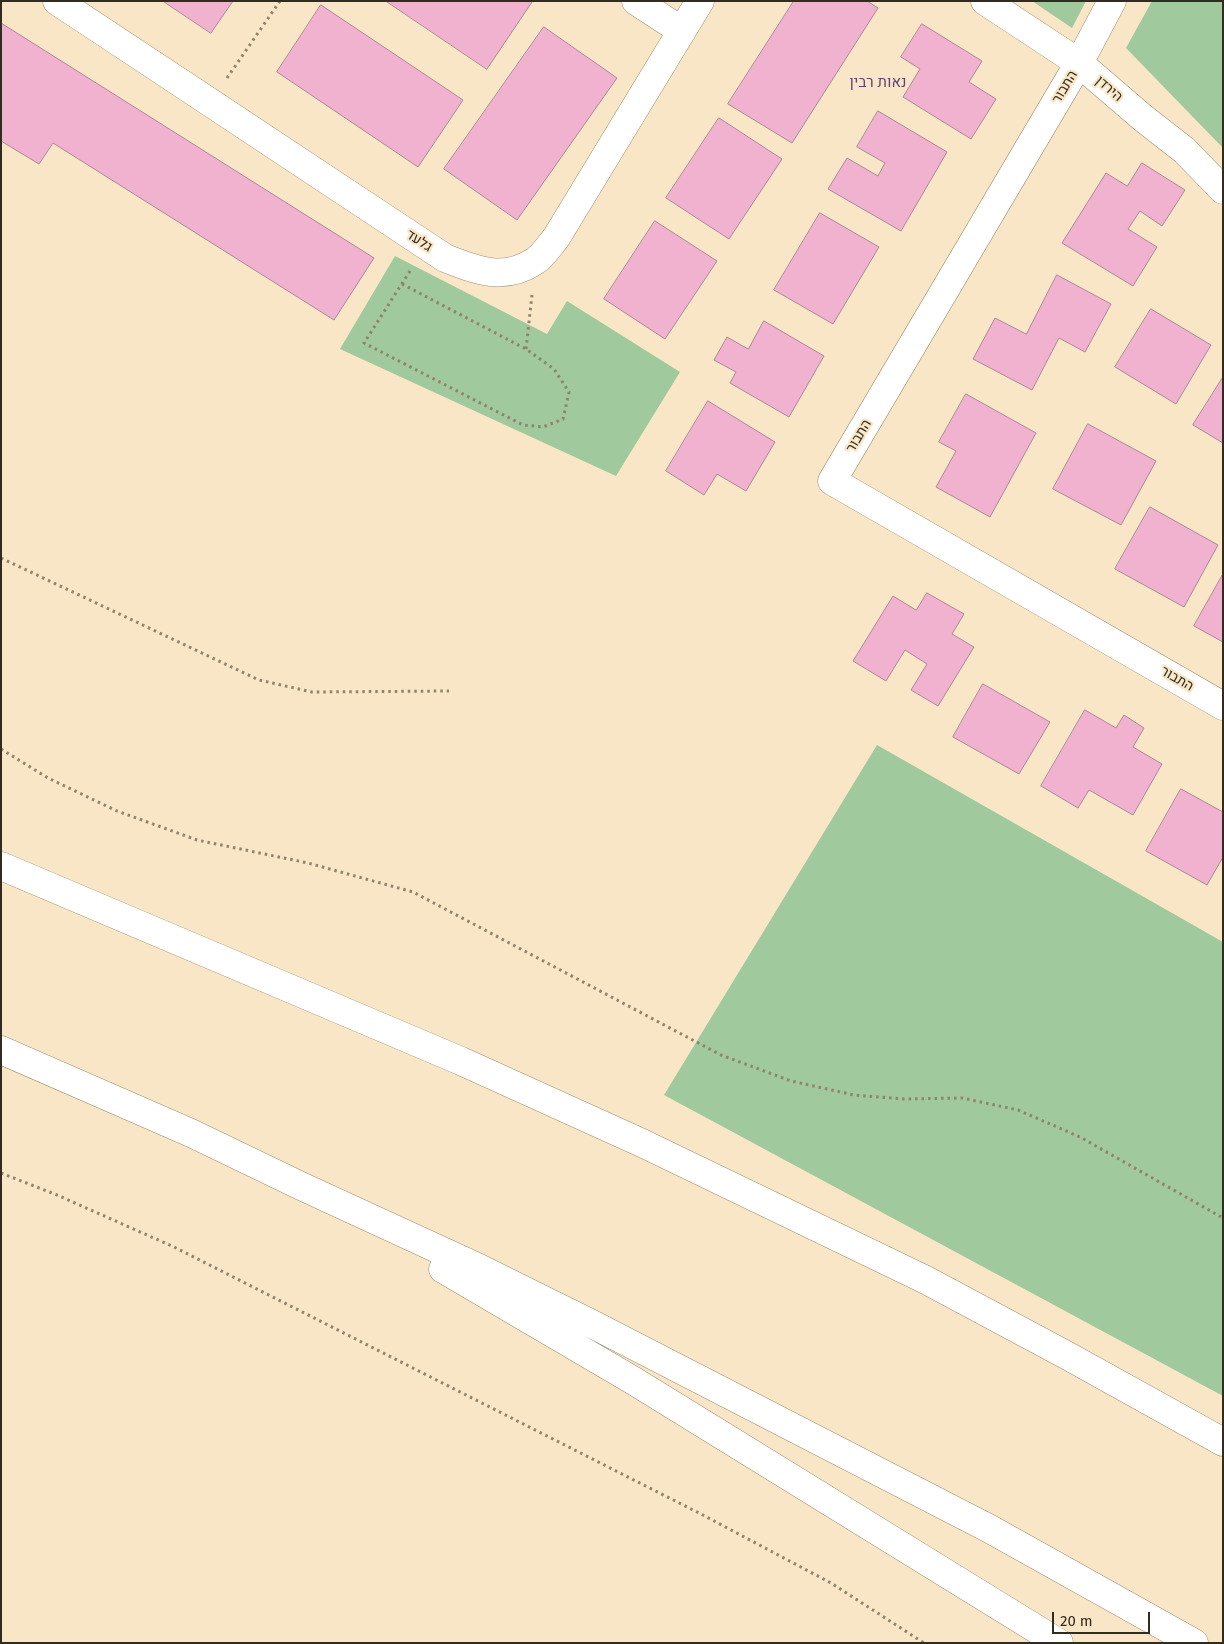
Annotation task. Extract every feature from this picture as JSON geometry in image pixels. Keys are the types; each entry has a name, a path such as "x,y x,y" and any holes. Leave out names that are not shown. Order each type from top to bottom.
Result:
{"main road":[{"name":"גלעד","path":"57,1 445,258 492,274 513,270 536,261 556,238 700,1"},
{"path":"636,1 682,31"},
{"name":"הירדן","path":"985,1 1079,63 1143,118 1184,150 1223,190"},
{"name":"התבור","path":"1112,1 1079,63 832,481 1223,706"},
{"path":"1,866 462,1061 642,1143 926,1280 1223,1437"},
{"path":"1,1050 191,1133 479,1268 601,1328 990,1529 1194,1643"},
{"path":"301,1186 634,1381 1059,1643"},
{"path":"1068,1356 1223,1442"}],"path":[{"path":"210,103 280,1"},
{"path":"402,284 526,350 554,369 569,392 563,418 543,427 524,425 364,343 426,246"},
{"path":"526,350 536,261"},
{"path":"1,558 259,680 312,692 449,691"},
{"path":"1,750 48,778 117,811 197,840 308,863 413,892 721,1054 791,1081 854,1095 904,1099 962,1098 1018,1110 1080,1138 1223,1218"},
{"path":"1,1173 57,1195 174,1248 700,1512 831,1583 924,1643"}],"green space":[{"path":"1032,1 1086,1 1072,28"},
{"path":"1152,1 1223,1 1223,148 1126,48"},
{"path":"395,256 547,334 567,301 680,372 616,476 340,349"},
{"path":"877,745 1223,942 1223,1396 664,1095"}],"building":[{"path":"163,1 233,1 211,33"},
{"path":"386,1 530,1 532,2 487,69"},
{"path":"794,1 867,1 878,8 792,143 728,104"},
{"path":"321,5 463,100 418,167 277,72"},
{"path":"1,23 374,258 334,320 53,143 39,164 1,141"},
{"path":"922,24 982,61 969,82 996,99 971,139 903,97 920,69 901,57"},
{"path":"544,27 617,78 517,220 444,169"},
{"path":"878,111 947,152 901,231 828,189 847,158 878,176 885,163 857,147"},
{"path":"719,118 782,159 729,239 666,198"},
{"path":"1142,163 1185,190 1162,226 1140,211 1128,229 1157,247 1133,286 1062,243 1106,173 1127,186"},
{"path":"820,213 879,247 833,324 774,290"},
{"path":"655,221 717,261 665,339 604,299"},
{"path":"1057,275 1111,304 1085,352 1059,338 1032,390 973,359 995,318 1026,334"},
{"path":"1151,309 1211,345 1176,404 1115,367"},
{"path":"764,321 824,356 789,417 730,383 736,372 714,360 727,337 748,349"},
{"path":"1223,377 1223,443 1193,425"},
{"path":"966,394 1036,433 990,517 936,487 956,451 939,442"},
{"path":"708,401 775,442 746,491 717,474 704,495 666,471"},
{"path":"1088,424 1156,461 1121,525 1053,489"},
{"path":"1150,507 1218,545 1184,607 1115,569"},
{"path":"1223,574 1223,642 1194,626"},
{"path":"927,593 964,614 952,634 974,647 938,706 911,690 927,664 905,650 886,681 853,661 893,596 916,610"},
{"path":"983,684 1050,722 1019,774 953,737"},
{"path":"1085,710 1116,728 1124,715 1144,728 1133,747 1162,764 1133,815 1089,790 1078,808 1041,786"},
{"path":"1181,789 1223,812 1223,857 1207,885 1146,851"}],"district":[{"name":"נאות רבין","path":"878,83"}]}
